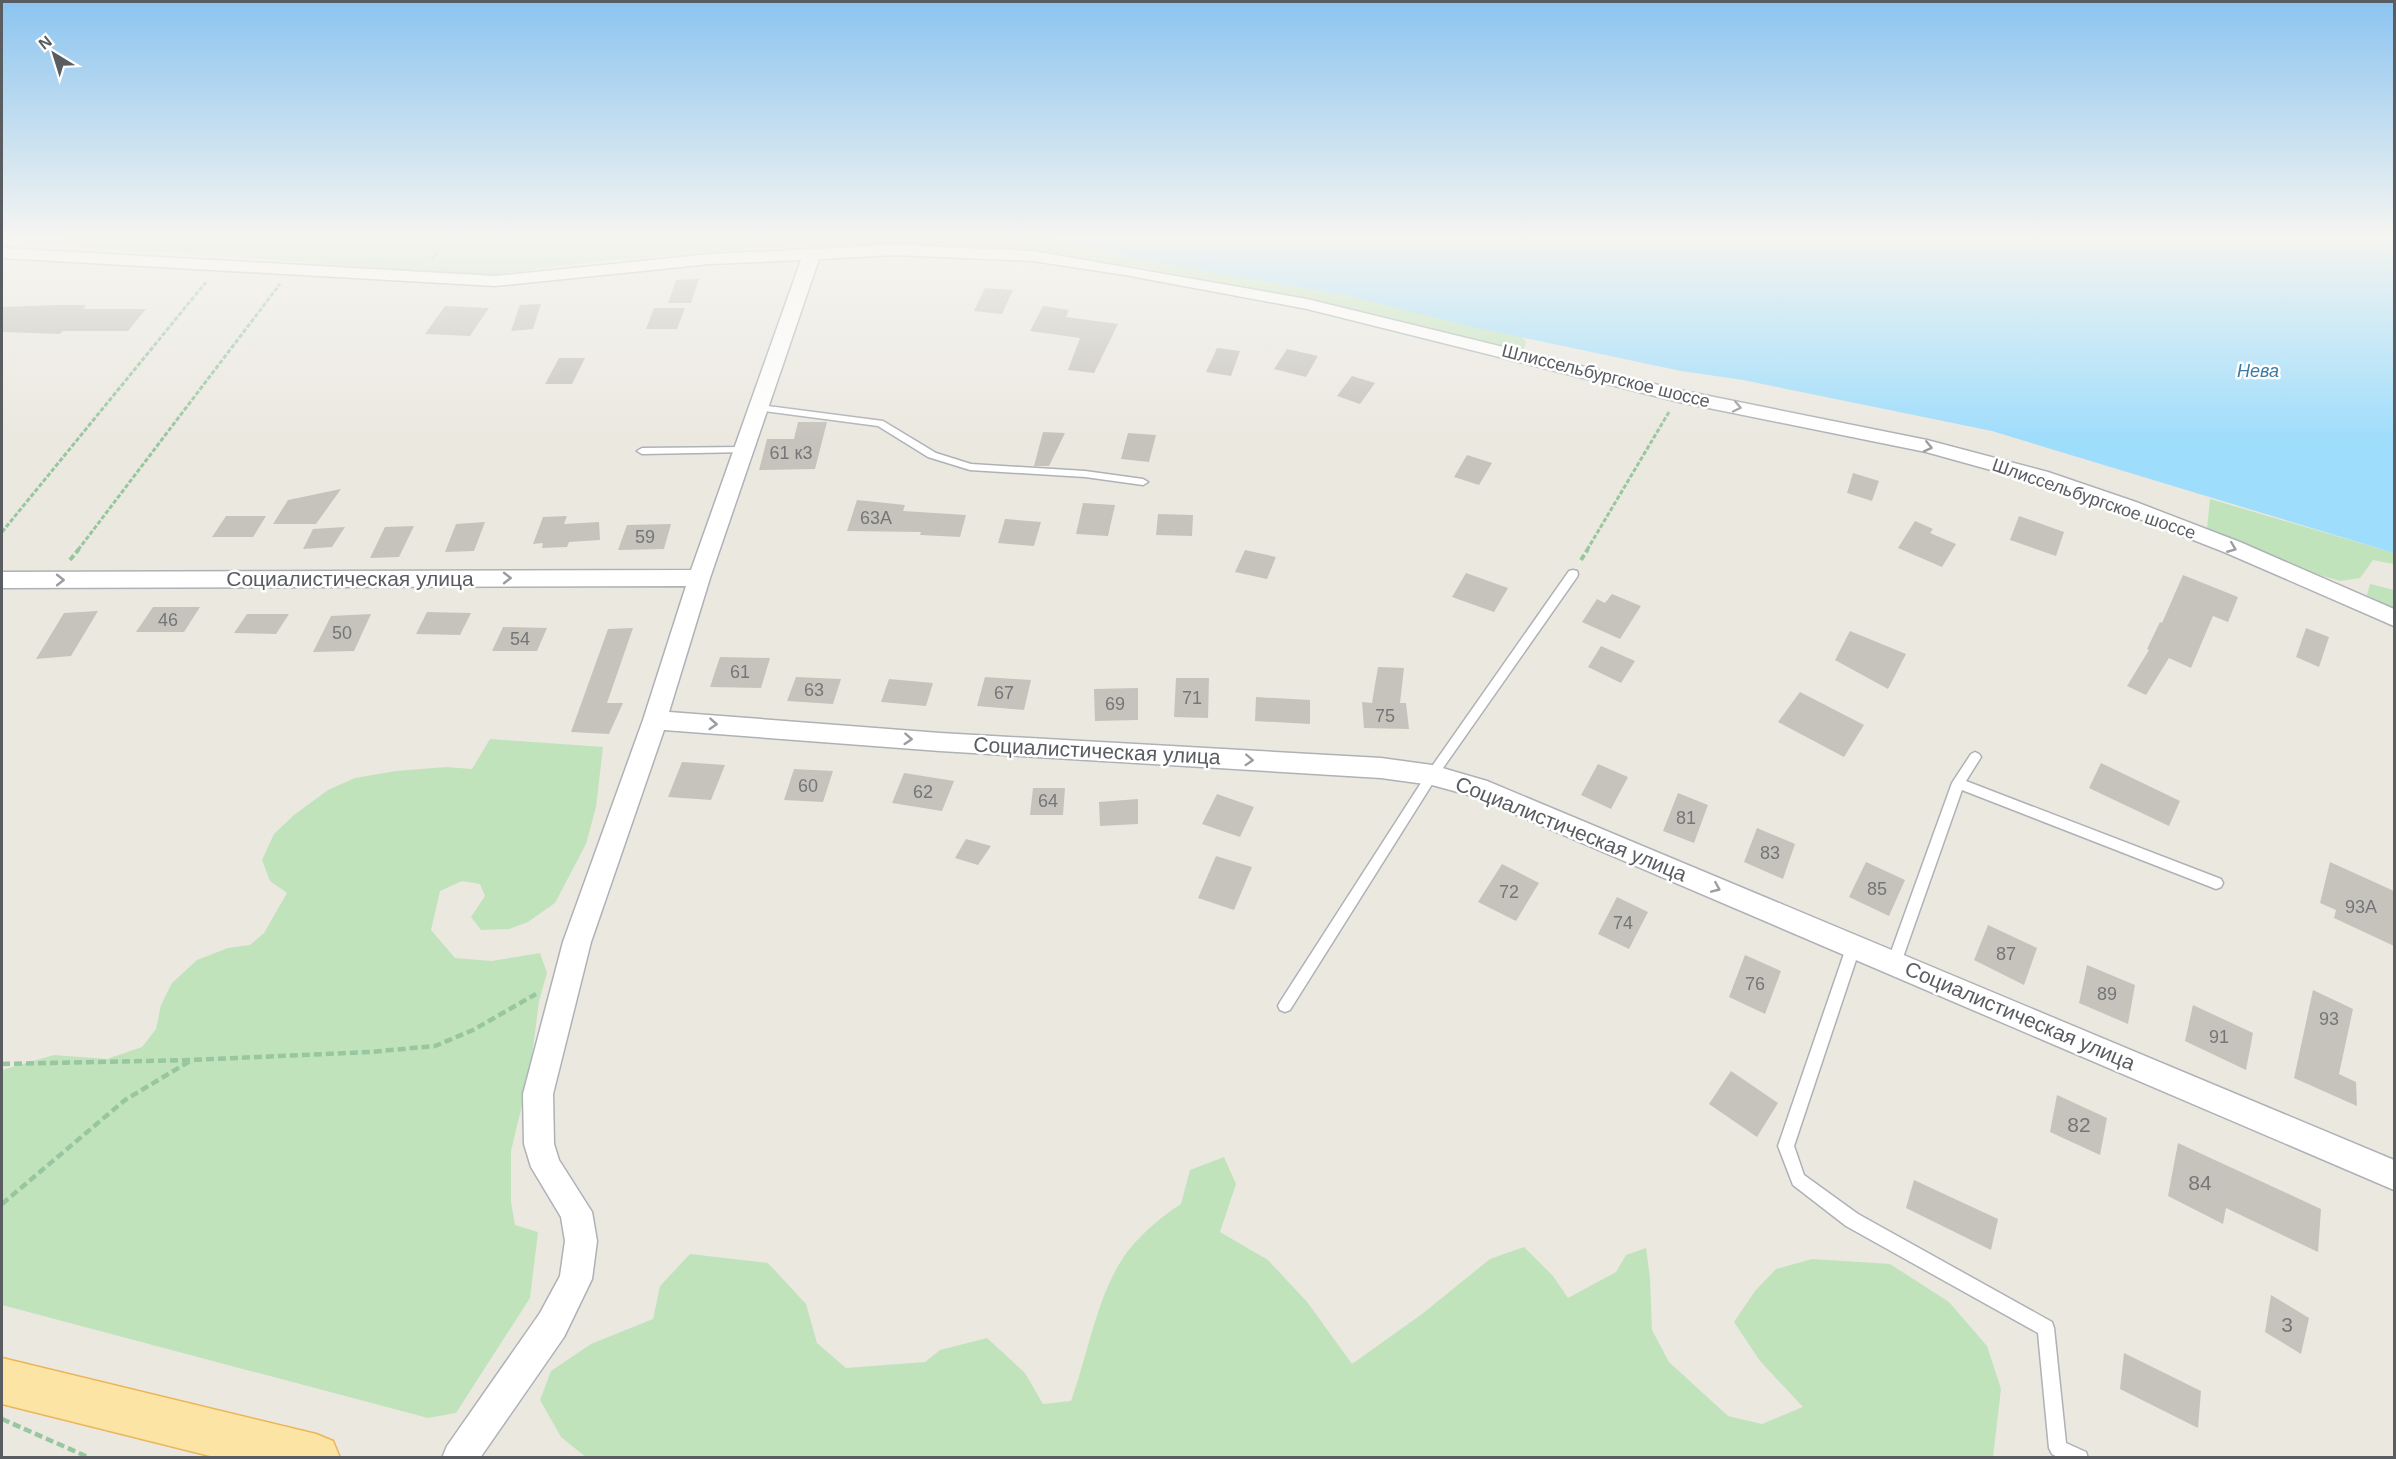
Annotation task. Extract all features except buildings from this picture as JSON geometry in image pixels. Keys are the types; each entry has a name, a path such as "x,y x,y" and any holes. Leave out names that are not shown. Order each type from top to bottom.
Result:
{"main road":[{"path":"2,1381 316,1458"}],"street":[{"path":"459,1458 552,1325 576,1279 581,1241 576,1212 546,1167 539,1144 538,1094 577,942 655,720 699,578 795,303"},
{"name":"Шлиссельбургское шоссе","path":"1302,303 1679,396 1927,446 2041,477 2129,507 2232,547 2394,618"},
{"name":"Социалистическая улица","path":"2,580 699,578"},
{"name":"Социалистическая улица","path":"655,720 940,742 1381,768 1432,775 1478,788 2394,1175"}],"lane":[{"path":"760,408 880,423 932,455 970,467 1085,474 1143,482"},
{"path":"642,451 745,450"},
{"path":"1285,1006 1432,775 1573,574"},
{"path":"1894,963 1958,783 1976,757"},
{"path":"1958,783 2216,883"},
{"path":"1854,945 1786,1146 1798,1180 1852,1221 2046,1328 2058,1448 2080,1458"}],"path":[{"path":"2,532 189,303"},
{"path":"55,580 265,303"},
{"path":"1573,574 1679,396"},
{"path":"2,1064 191,1060 370,1052 435,1046 473,1030 569,975"},
{"path":"2,1204 125,1100 191,1060"},
{"path":"2,1419 90,1458"}],"green space":[{"path":"1304,303 1379,303 1522,337 1526,342 1524,349 1469,340"},
{"path":"2210,499 2394,553 2394,564 2373,560 2360,578 2340,581 2309,572 2207,529"},
{"path":"2370,584 2394,590 2394,609 2367,595"},
{"path":"490,739 603,747 596,807 586,844 555,903 528,922 509,929 481,930 471,917 485,896 480,884 462,881 440,891 431,930 455,958 492,961 540,953 547,973 539,1001 530,1072 511,1151 511,1202 515,1225 538,1232 530,1298 456,1413 428,1418 2,1305 2,1070 54,1055 107,1059 142,1047 156,1029 161,1005 172,983 197,960 228,948 250,945 264,933 287,893 270,881 262,860 274,834 294,815 328,790 355,778 396,771 446,767 472,769"},
{"path":"1224,1157 1236,1184 1220,1232 1268,1260 1308,1303 1352,1364 1422,1314 1490,1259 1524,1247 1553,1276 1568,1298 1616,1272 1626,1255 1646,1248 1650,1278 1652,1330 1669,1362 1728,1416 1762,1424 1803,1407 1760,1361 1734,1322 1755,1291 1776,1269 1812,1259 1890,1264 1949,1302 1987,1346 2001,1389 1993,1457 587,1458 561,1437 540,1400 551,1371 591,1344 653,1319 660,1286 690,1254 768,1263 806,1304 817,1343 846,1368 925,1362 940,1350 987,1338 1025,1373 1043,1404 1071,1401 1098,1311 1121,1261 1148,1230 1181,1204 1190,1170"}],"water":[{"name":"Нева","path":"1377,303 2394,303 2394,553 1992,431 1743,380 1681,371 1468,326"}]}
